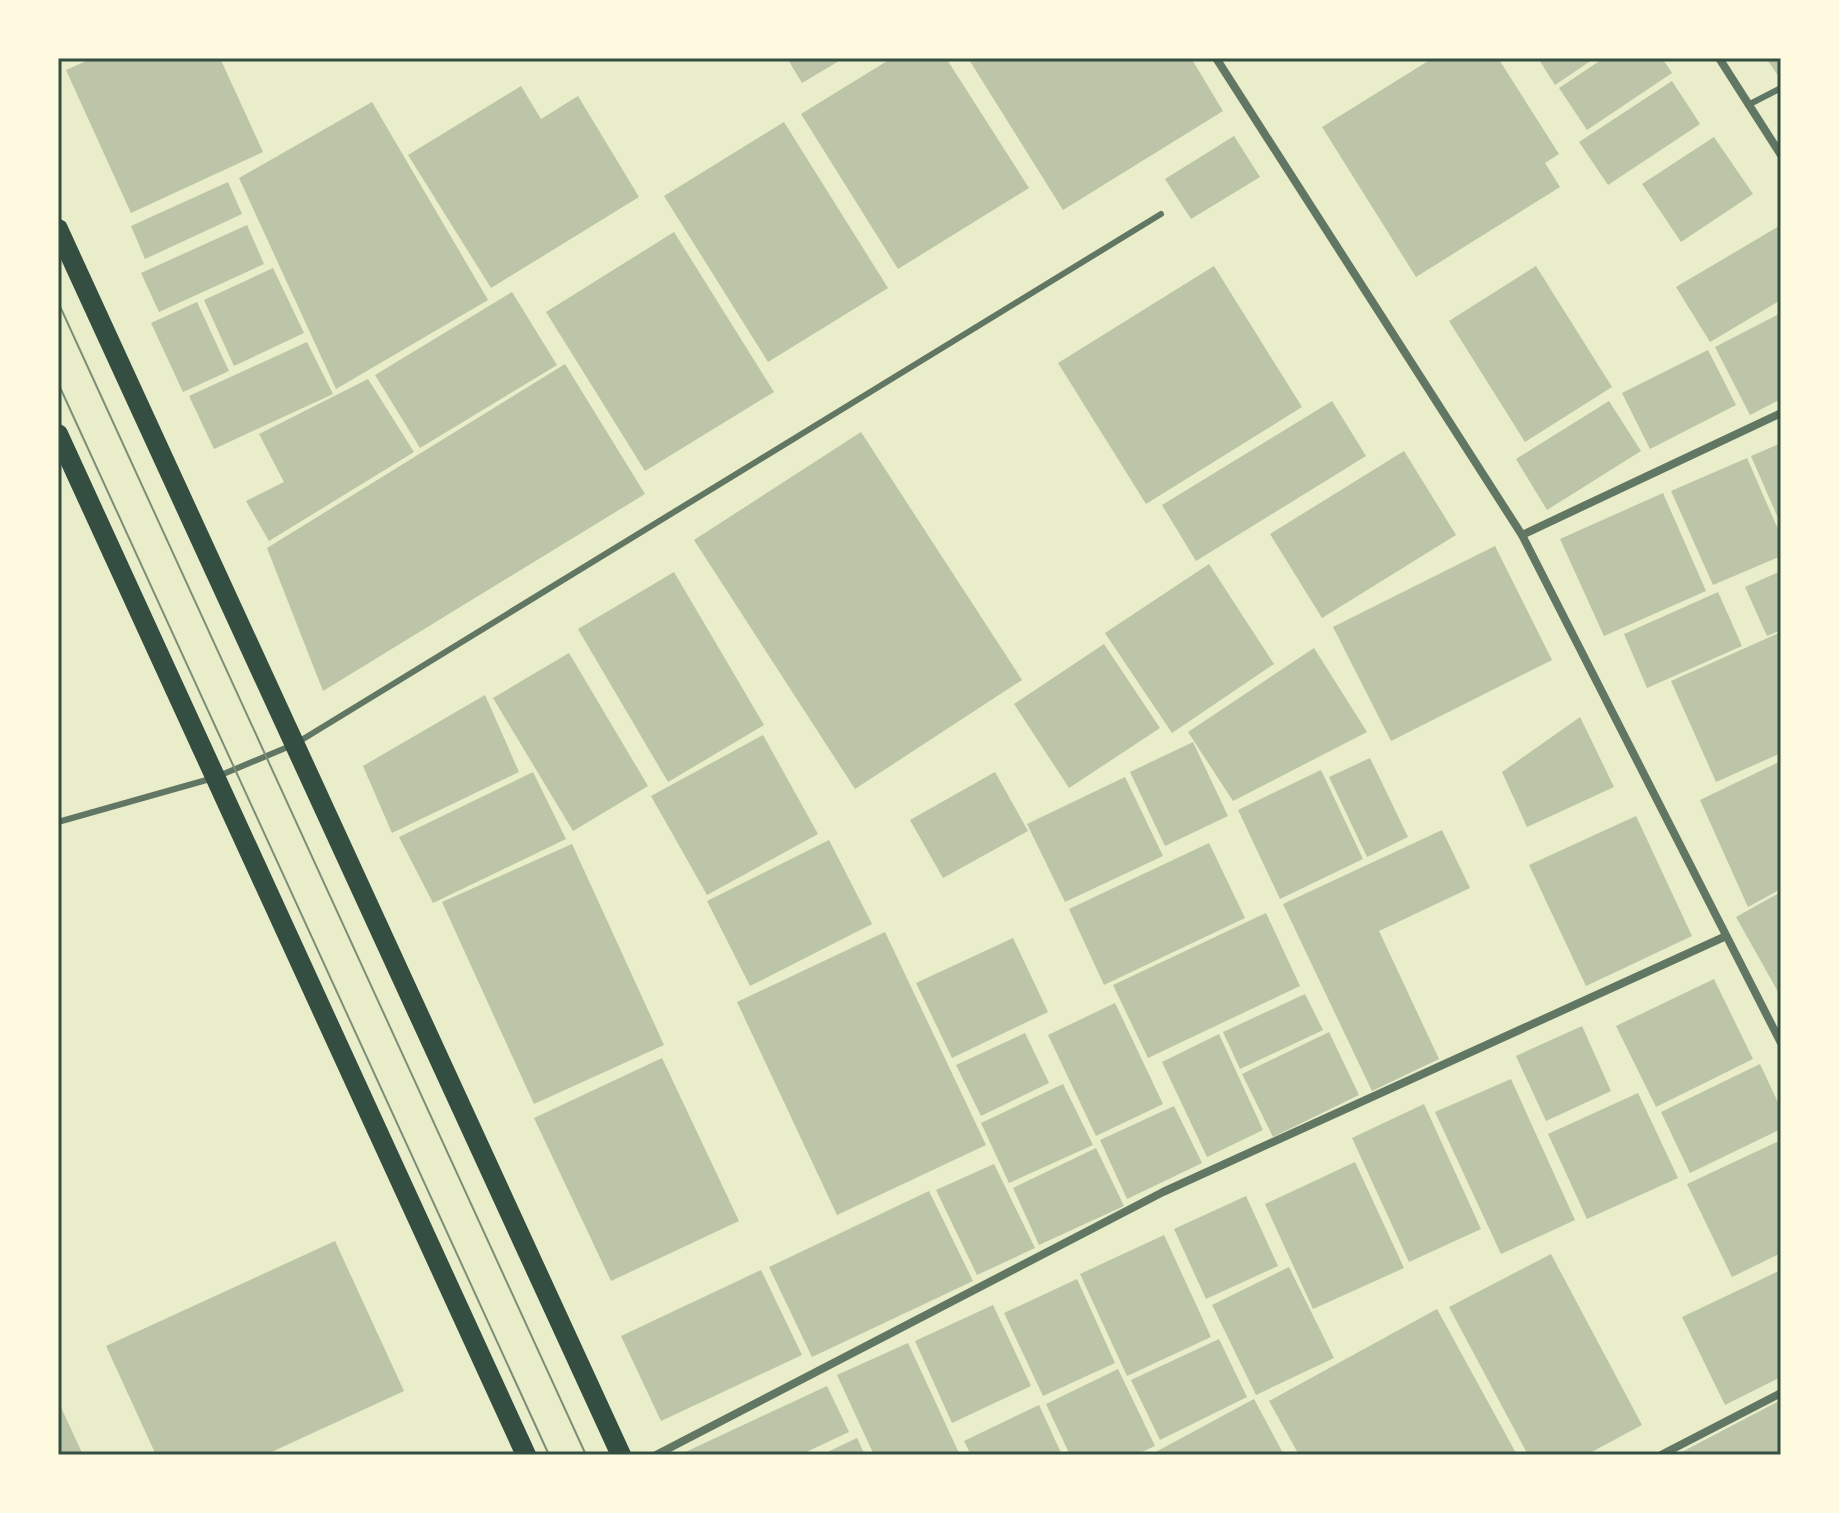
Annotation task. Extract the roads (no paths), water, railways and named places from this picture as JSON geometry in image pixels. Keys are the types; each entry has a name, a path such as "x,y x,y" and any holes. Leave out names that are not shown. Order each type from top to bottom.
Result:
{"main road":[{"path":"58,229 621,1455"},
{"path":"58,434 526,1455"}],"street":[{"path":"1216,58 1522,535 1724,937 1781,1043"},
{"path":"1719,58 1781,155"},
{"path":"1522,535 1781,413"},
{"path":"656,1455 1163,1192 1724,937"},
{"path":"1661,1455 1781,1393"}],"lane":[{"path":"1748,105 1781,88"},
{"path":"58,822 217,777 295,744 1161,214"}],"tram line":[{"path":"58,302 586,1455"},
{"path":"58,383 549,1455"}]}
